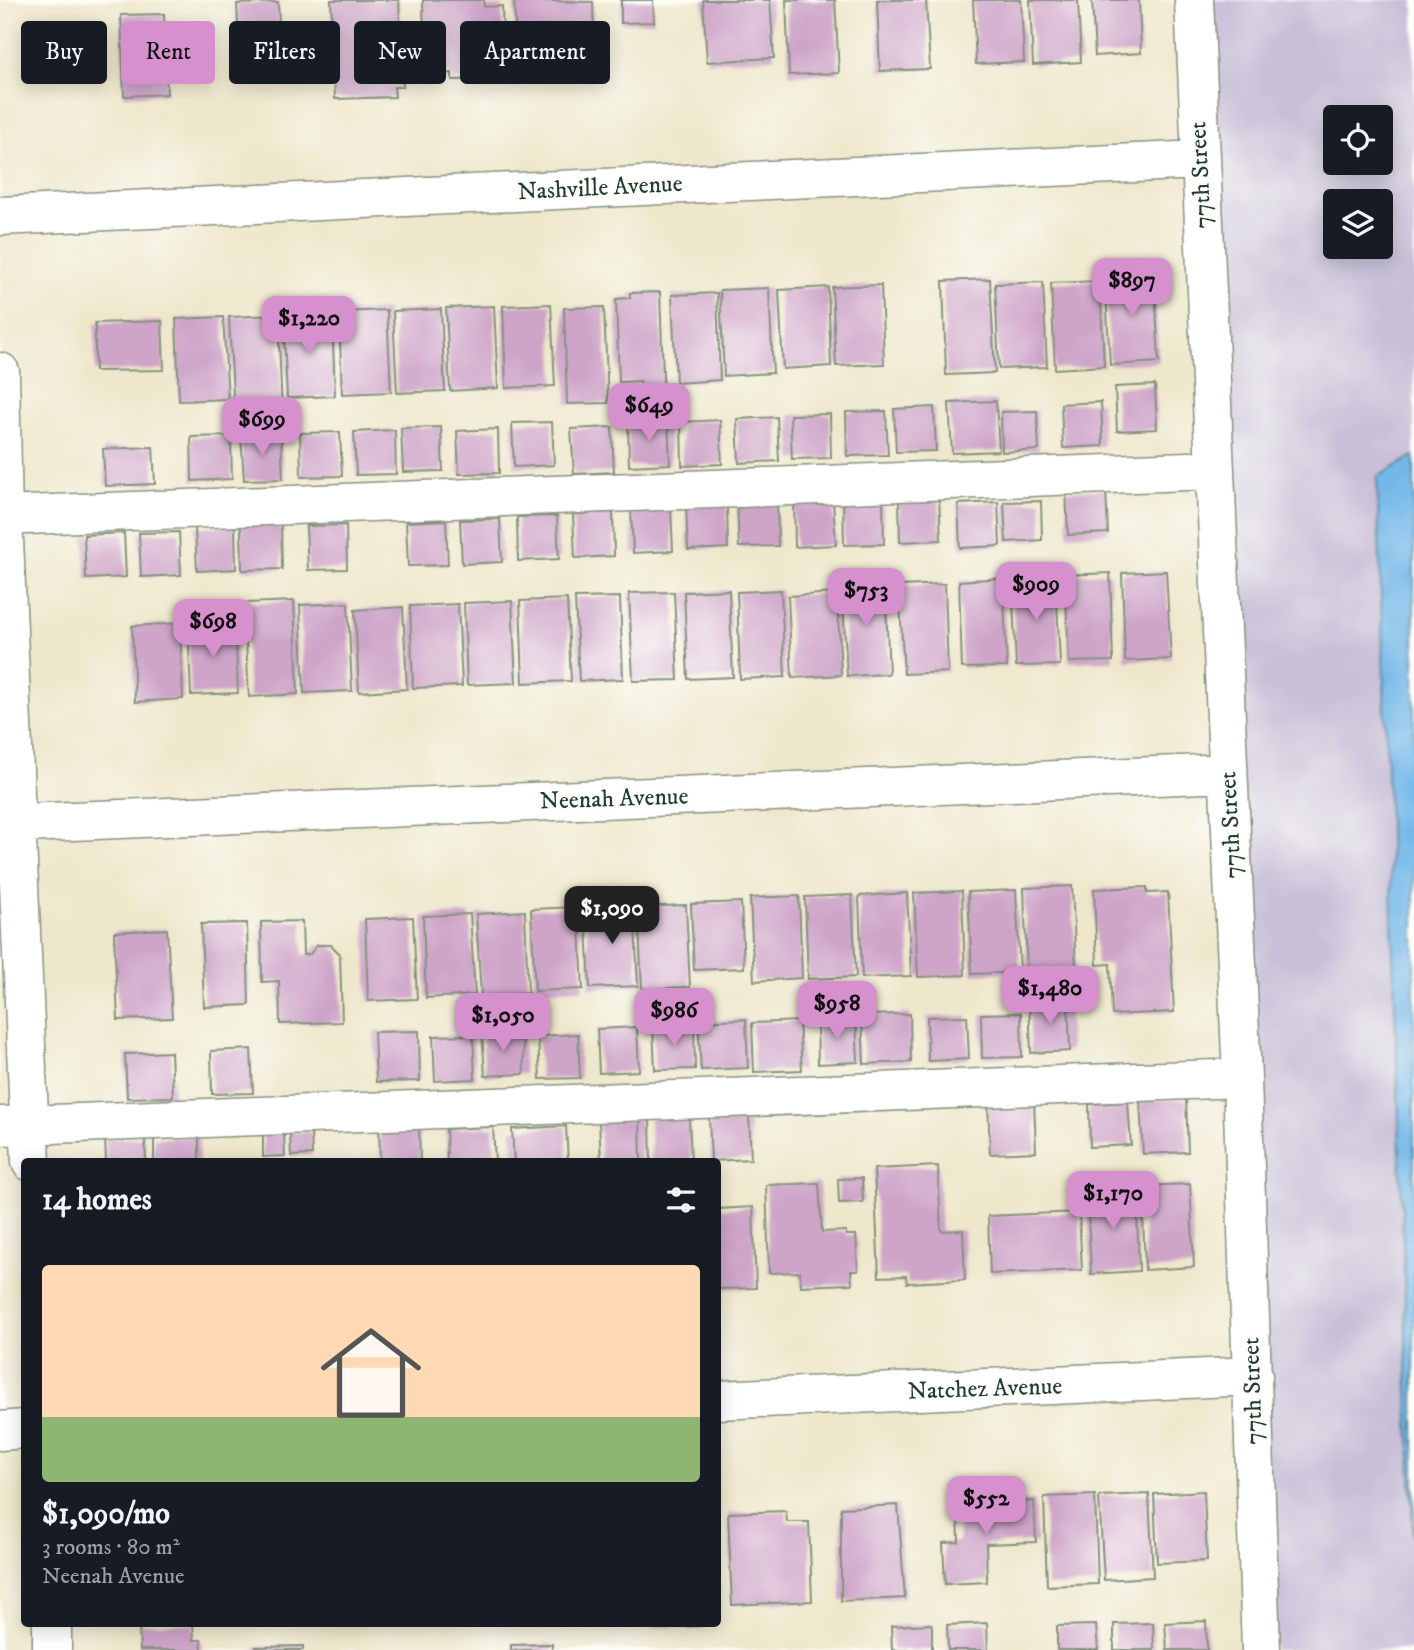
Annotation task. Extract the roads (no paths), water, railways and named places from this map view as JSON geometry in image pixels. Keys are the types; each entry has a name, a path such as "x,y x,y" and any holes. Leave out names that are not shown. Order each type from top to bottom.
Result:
{"street":[{"name":"77th Street","path":"1194,0 1242,1079 1261,1650"},
{"name":"Nashville Avenue","path":"0,216 1200,160"},
{"path":"0,372 8,824 20,1138 1242,1079"},
{"path":"1,516 1215,470"},
{"name":"Neenah Avenue","path":"8,824 1228,773"},
{"name":"Natchez Avenue","path":"721,1400 1253,1376"},
{"path":"0,1430 21,1429"},
{"path":"52,1627 52,1650"}],"water":[{"path":"1414,456 1414,1568 1377,477"}]}
